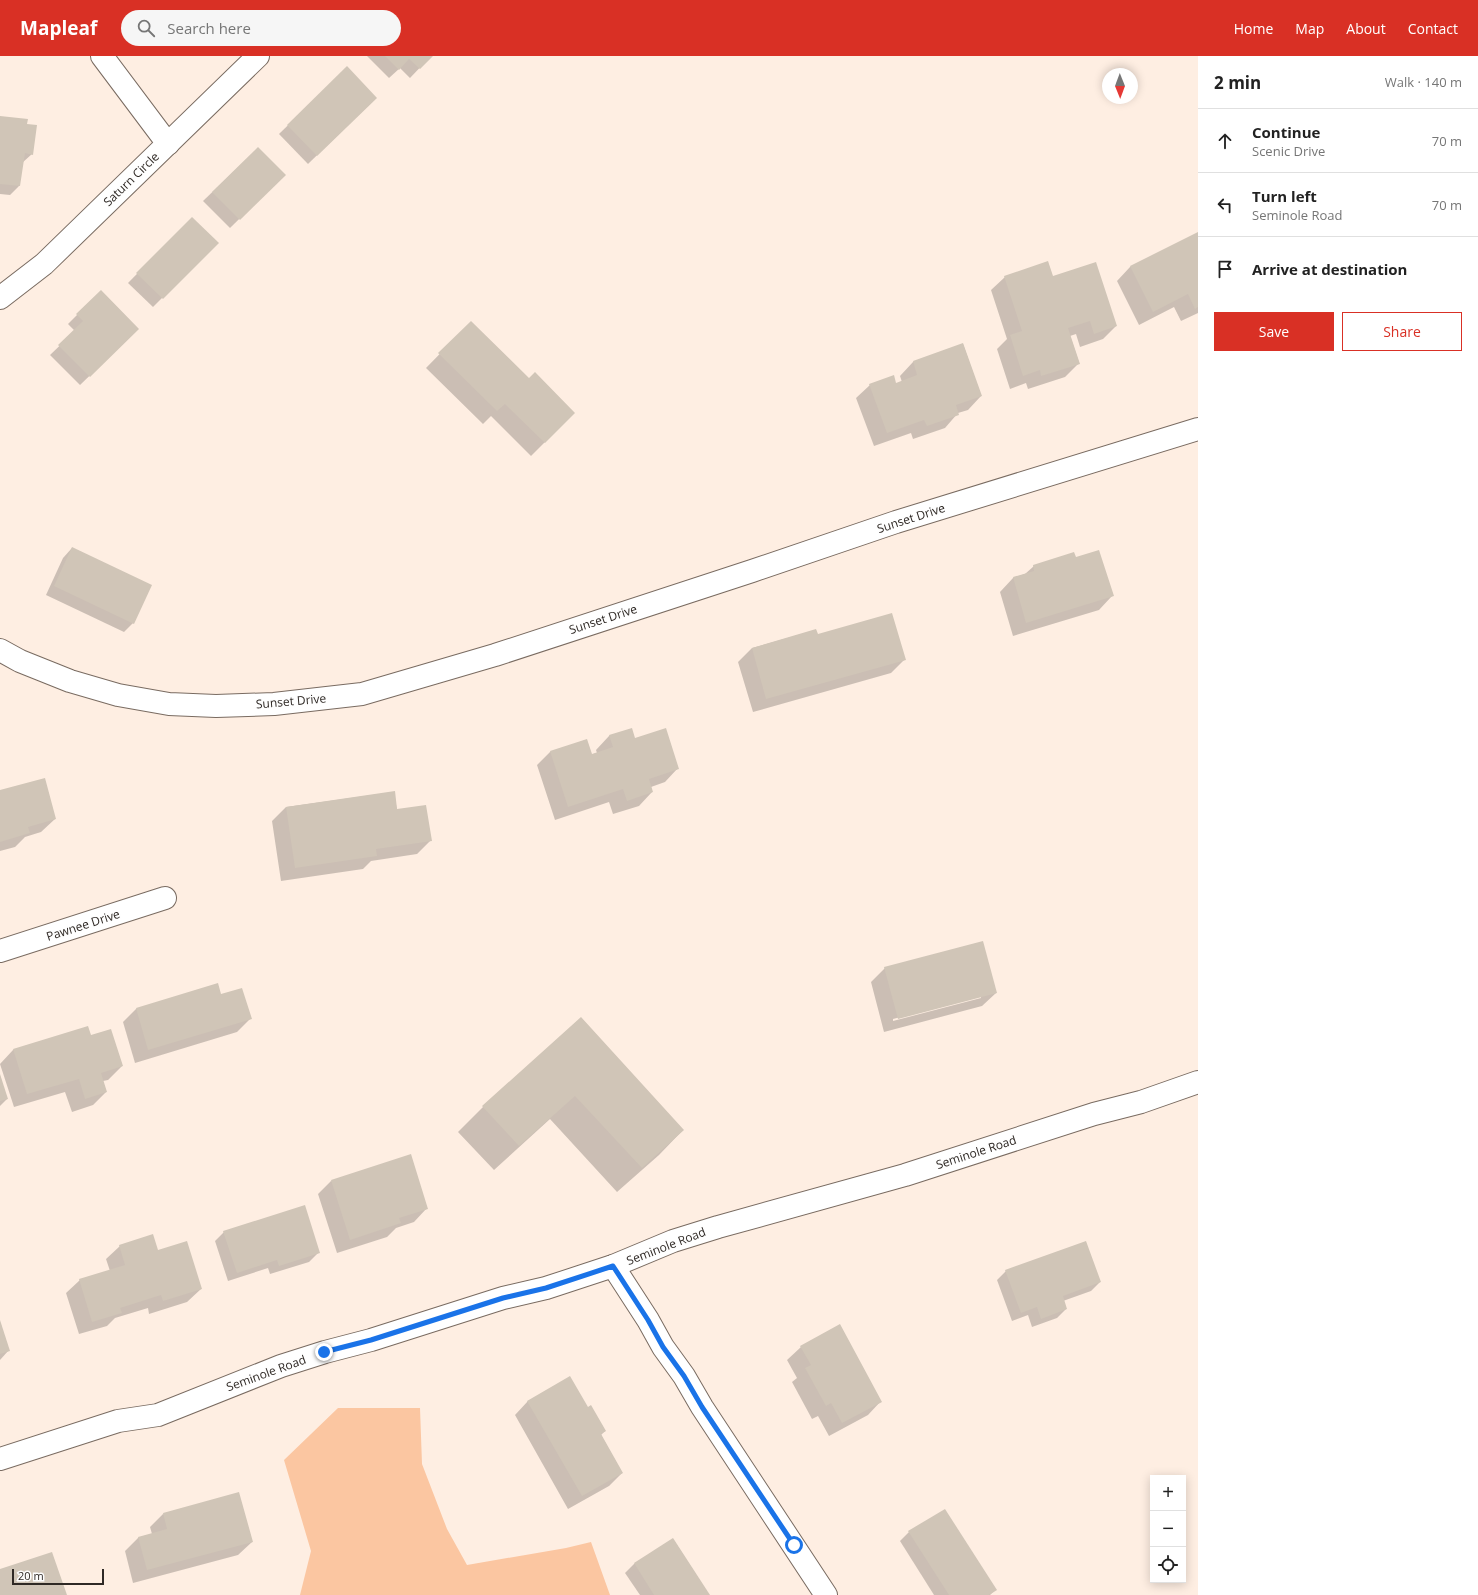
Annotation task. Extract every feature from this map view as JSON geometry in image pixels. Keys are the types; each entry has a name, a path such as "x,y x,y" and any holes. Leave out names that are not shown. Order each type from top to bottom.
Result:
{"street":[{"path":"102,56 168,144"},
{"name":"Saturn Circle","path":"0,298 44,264 258,56"},
{"name":"Sunset Drive","path":"0,650 20,661 70,681 118,695 169,704 216,706 274,704 362,694 495,655 896,522 1198,429"},
{"name":"Pawnee Drive","path":"0,951 165,898"},
{"name":"Seminole Road","path":"0,1459 118,1421 158,1415 281,1366 324,1352 371,1340 503,1298 546,1288 613,1266 673,1241 905,1175 1094,1114 1141,1102 1198,1082"},
{"path":"613,1266 648,1320 663,1347 684,1376 702,1407 826,1595"}],"shaded area":[{"path":"338,1408 420,1408 422,1464 447,1529 467,1565 566,1548 591,1542 610,1595 300,1595 311,1551 284,1460"}],"building":[{"path":"385,56 433,56 420,69 409,59 399,70"},
{"path":"347,66 377,98 317,156 287,125"},
{"path":"0,116 28,119 27,124 37,125 33,155 25,153 20,186 0,184"},
{"path":"258,147 286,175 240,220 212,192"},
{"path":"192,217 219,243 163,299 136,273"},
{"path":"1198,232 1198,307 1195,309 1188,294 1153,312 1130,266"},
{"path":"1048,261 1053,276 1096,262 1117,326 1094,334 1090,321 1068,328 1080,364 1041,376 1040,370 1023,376 1010,335 1022,331 1004,276"},
{"path":"101,290 139,329 90,377 58,345 83,321 76,314"},
{"path":"471,321 529,378 535,372 575,413 545,443 505,404 497,411 438,353"},
{"path":"963,343 982,396 956,405 959,415 927,426 924,420 887,433 869,384 894,375 896,383 917,375 913,361"},
{"path":"72,547 152,585 134,624 54,586"},
{"path":"1099,550 1114,596 1026,623 1013,577 1034,571 1033,565 1074,552 1076,557"},
{"path":"892,613 906,660 766,699 752,648 816,629 818,634"},
{"path":"632,728 635,738 666,728 679,769 649,779 653,792 627,801 623,789 568,807 550,751 587,739 592,754 613,747 609,735"},
{"path":"45,778 56,819 28,827 30,833 0,842 0,790"},
{"path":"395,791 397,809 426,805 432,841 376,849 377,856 295,868 286,807"},
{"path":"983,941 997,993 898,1019 884,967"},
{"path":"218,983 221,994 242,988 252,1019 148,1050 136,1008"},
{"path":"581,1017 684,1130 642,1168 575,1096 519,1146 482,1106"},
{"path":"88,1026 91,1035 111,1029 123,1066 101,1073 107,1092 85,1099 79,1079 27,1094 13,1049"},
{"path":"0,1074 8,1099 0,1101"},
{"path":"411,1154 428,1209 399,1218 401,1223 350,1240 331,1180"},
{"path":"305,1205 320,1253 279,1266 277,1260 237,1273 223,1231"},
{"path":"153,1234 158,1250 187,1241 202,1289 163,1301 161,1295 120,1308 122,1313 92,1322 79,1279 125,1265 119,1245"},
{"path":"1086,1241 1101,1282 1063,1296 1067,1309 1041,1319 1037,1307 1021,1313 1005,1270"},
{"path":"0,1320 10,1351 0,1354"},
{"path":"840,1324 882,1402 842,1423 831,1403 826,1406 805,1368 811,1365 800,1346"},
{"path":"570,1376 588,1407 591,1405 606,1431 601,1434 623,1473 582,1496 527,1401"},
{"path":"239,1492 253,1542 147,1570 138,1537 167,1529 163,1513"},
{"path":"945,1509 997,1590 989,1595 949,1595 908,1531"},
{"path":"673,1538 710,1595 654,1595 634,1563"},
{"path":"52,1552 67,1595 0,1595 0,1569"}],"route":[{"path":"324,1352 371,1340 503,1298 546,1288 613,1266 648,1320 663,1347 684,1376 702,1407 794,1545"}]}
